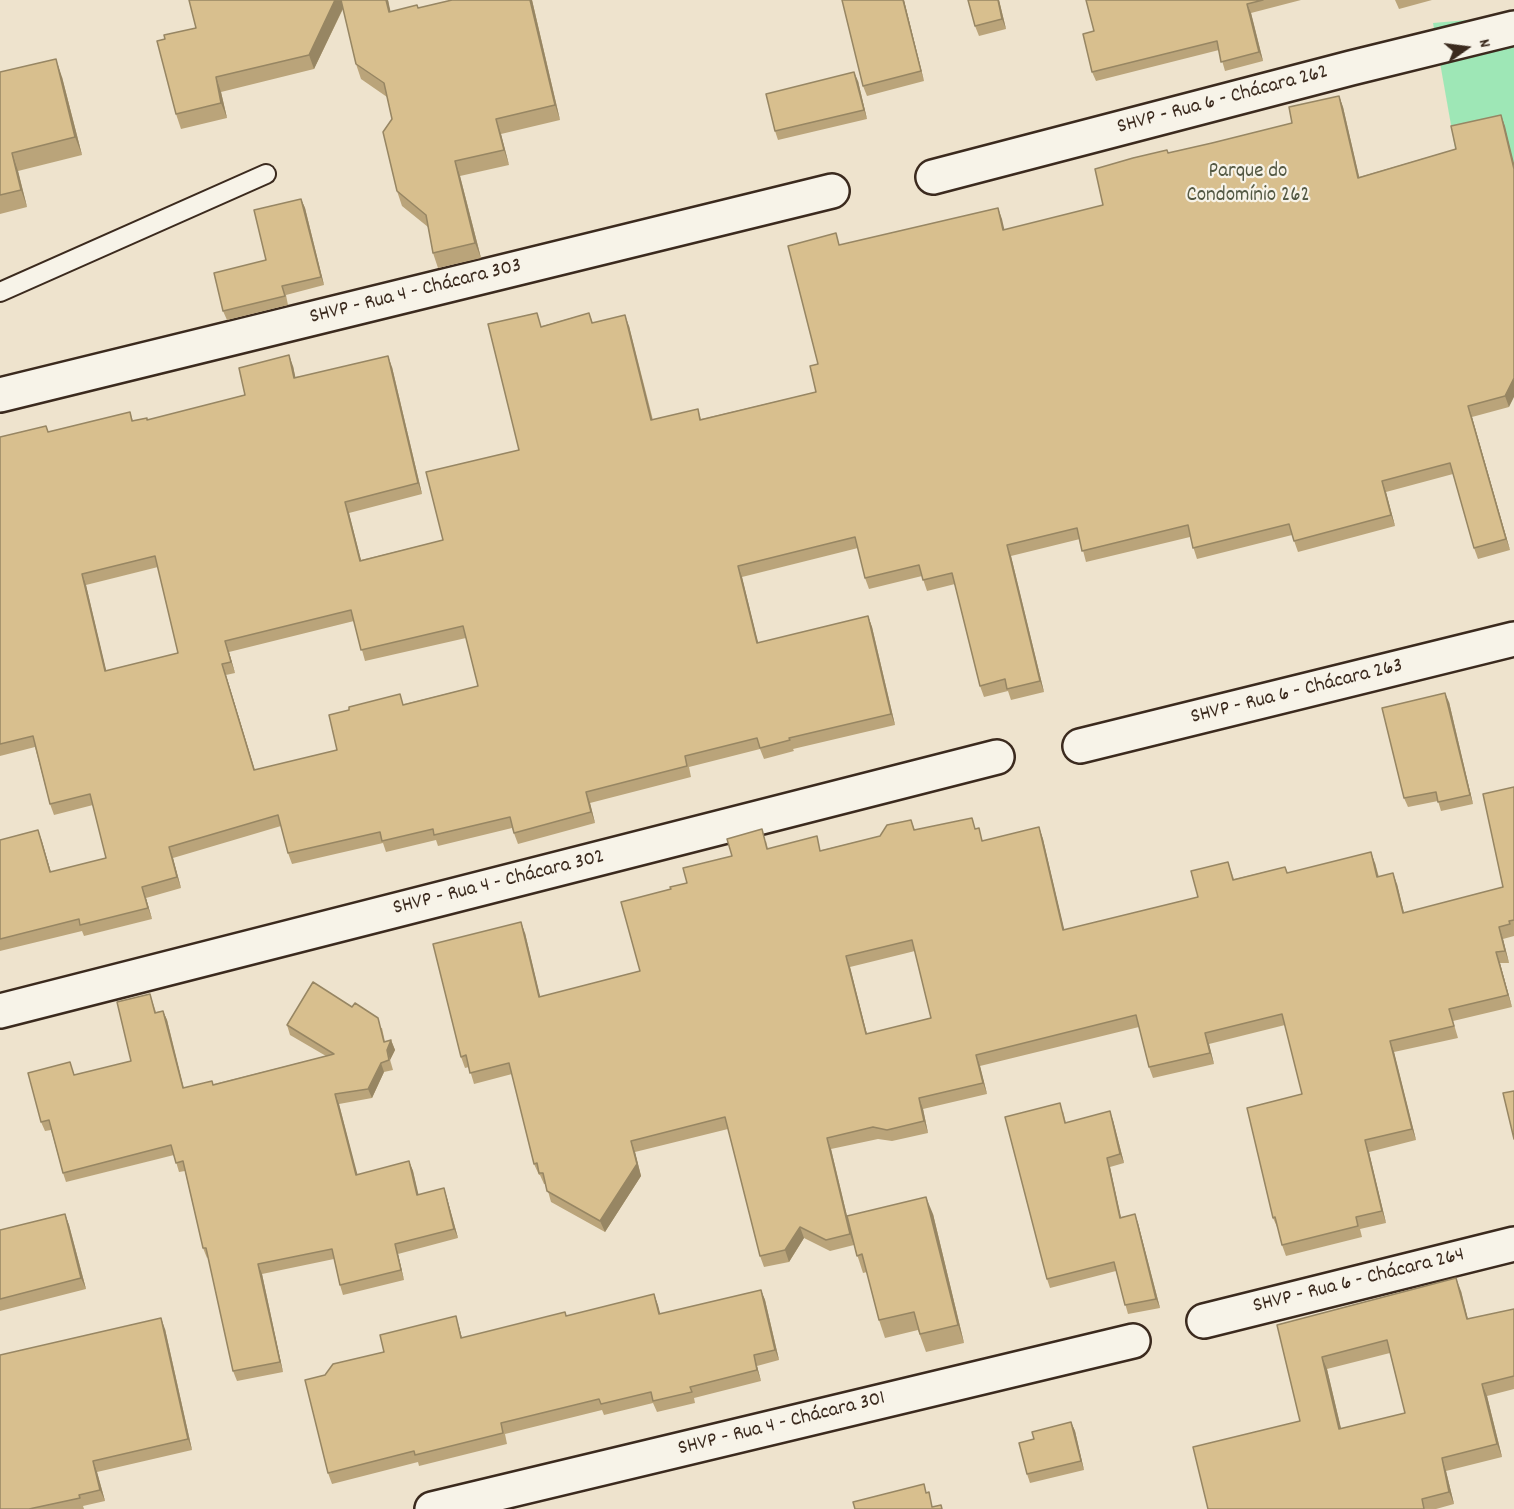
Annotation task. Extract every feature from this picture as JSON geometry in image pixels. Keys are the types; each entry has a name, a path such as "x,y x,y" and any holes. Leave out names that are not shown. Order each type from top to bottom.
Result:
{"street":[{"name":"SHVP - Rua 6 - Chácara 262","path":"933,177 1514,28"},
{"name":"SHVP - Rua 4 - Chácara 303","path":"0,394 832,191"},
{"name":"SHVP - Rua 6 - Chácara 263","path":"1080,746 1514,639"},
{"name":"SHVP - Rua 4 - Chácara 302","path":"0,1011 997,757"},
{"name":"SHVP - Rua 6 - Chácara 264","path":"1204,1321 1514,1244"},
{"name":"SHVP - Rua 4 - Chácara 301","path":"432,1509 1133,1341"}],"lane":[{"path":"0,292 266,174"}],"green space":[{"path":"1514,16 1514,288 1481,295 1433,23"}],"building":[{"path":"189,0 335,0 309,55 216,77 221,103 176,114 157,41 165,39 164,35 196,28"},
{"path":"341,0 386,0 389,12 452,0 530,0 555,105 496,119 504,150 455,161 475,243 433,253 426,215 397,191 383,132 392,119 384,83 356,64"},
{"path":"842,0 903,0 921,71 863,86"},
{"path":"968,0 998,0 1002,19 975,26"},
{"path":"1086,0 1263,0 1247,4 1259,52 1221,62 1217,41 1092,72 1083,34 1094,31"},
{"path":"56,59 75,137 12,153 21,190 0,195 0,72"},
{"path":"854,72 864,110 775,131 766,94"},
{"path":"1339,96 1358,178 1456,149 1451,126 1501,115 1514,169 1514,378 1505,396 1468,406 1506,539 1474,548 1450,463 1382,481 1391,515 1294,541 1289,524 1193,548 1188,525 1082,551 1077,528 1007,545 1040,681 1007,689 1005,679 980,686 952,573 923,580 919,565 865,578 855,537 738,566 757,643 868,616 891,714 789,738 790,740 760,748 757,738 685,756 687,766 586,792 591,812 514,833 510,817 434,835 433,829 382,841 380,832 288,853 278,815 169,847 177,877 142,887 148,908 80,925 79,919 0,939 0,840 38,830 50,872 106,858 90,794 50,804 33,736 0,744 0,437 46,426 48,432 130,412 132,421 147,418 147,420 245,395 239,368 289,355 294,378 388,356 418,483 345,502 360,561 443,540 426,472 519,450 488,324 537,313 541,327 589,313 592,323 625,315 651,420 698,409 700,420 816,392 810,366 818,364 788,246 836,233 839,245 998,208 1003,230 1103,205 1095,169 1167,150 1168,153 1292,123 1289,107","holes":["155,556 178,653 105,671 82,574","351,610 361,650 463,626 478,686 403,705 400,694 349,707 349,710 329,715 337,750 254,770 222,664 231,662 225,641"]},
{"path":"301,199 321,277 282,286 285,296 223,311 214,273 266,260 254,210"},
{"path":"1445,693 1470,795 1438,802 1436,792 1404,798 1382,708"},
{"path":"1514,787 1514,920 1509,921 1510,924 1499,927 1505,951 1496,952 1508,995 1449,1009 1454,1026 1390,1041 1412,1129 1365,1140 1382,1211 1356,1217 1358,1226 1282,1245 1275,1217 1273,1218 1247,1108 1302,1094 1282,1014 1205,1033 1210,1053 1149,1067 1136,1015 976,1055 983,1083 919,1098 924,1121 887,1130 873,1127 827,1138 850,1234 826,1240 800,1227 785,1250 760,1256 725,1117 631,1141 637,1164 600,1221 547,1191 543,1173 539,1173 537,1163 534,1164 509,1063 470,1073 466,1055 461,1057 433,944 521,922 539,997 640,971 621,902 687,883 683,868 732,856 727,839 762,829 767,849 817,836 820,851 880,836 887,825 911,820 914,830 972,818 975,829 979,828 982,841 1039,827 1063,930 1198,897 1191,871 1228,862 1233,880 1285,867 1287,873 1371,852 1377,877 1393,873 1403,913 1503,887 1483,794","holes":["912,940 931,1018 866,1034 846,956"]},
{"path":"313,982 352,1007 355,1003 378,1018 384,1042 391,1040 387,1050 389,1060 381,1063 368,1089 335,1094 356,1175 409,1161 417,1195 444,1188 454,1229 395,1244 401,1270 340,1285 332,1249 258,1264 280,1362 233,1371 206,1248 203,1248 183,1161 176,1163 171,1145 63,1173 49,1120 41,1122 28,1073 70,1062 74,1075 131,1061 117,1002 150,994 155,1013 163,1011 183,1088 212,1081 213,1085 334,1054 287,1025"},
{"path":"1514,1091 1514,1139 1503,1093"},
{"path":"1060,1103 1065,1123 1110,1111 1120,1154 1107,1158 1120,1218 1135,1214 1156,1299 1125,1305 1114,1262 1047,1279 1005,1117"},
{"path":"926,1197 958,1325 920,1334 914,1312 879,1320 862,1254 857,1256 847,1216"},
{"path":"65,1214 81,1278 0,1299 0,1230"},
{"path":"1456,1278 1467,1319 1514,1309 1514,1376 1482,1384 1497,1444 1442,1458 1449,1492 1422,1499 1424,1509 1208,1509 1193,1447 1300,1421 1277,1325","holes":["1387,1340 1405,1413 1339,1429 1322,1357"]},
{"path":"761,1290 775,1350 754,1355 757,1370 690,1387 692,1392 653,1401 651,1392 601,1404 599,1399 501,1423 503,1433 415,1455 414,1451 328,1473 305,1380 325,1375 333,1364 384,1352 380,1335 456,1316 461,1338 565,1312 566,1316 654,1294 659,1314"},
{"path":"161,1318 188,1439 93,1461 100,1490 79,1495 80,1498 29,1509 0,1509 0,1355"},
{"path":"1071,1422 1081,1461 1027,1474 1019,1443 1034,1439 1032,1432"},
{"path":"924,1484 926,1493 929,1492 932,1507 941,1505 942,1509 855,1509 853,1502"}],"park label":[{"name":"Parque do Condomínio 262","path":"1248,185"}]}
